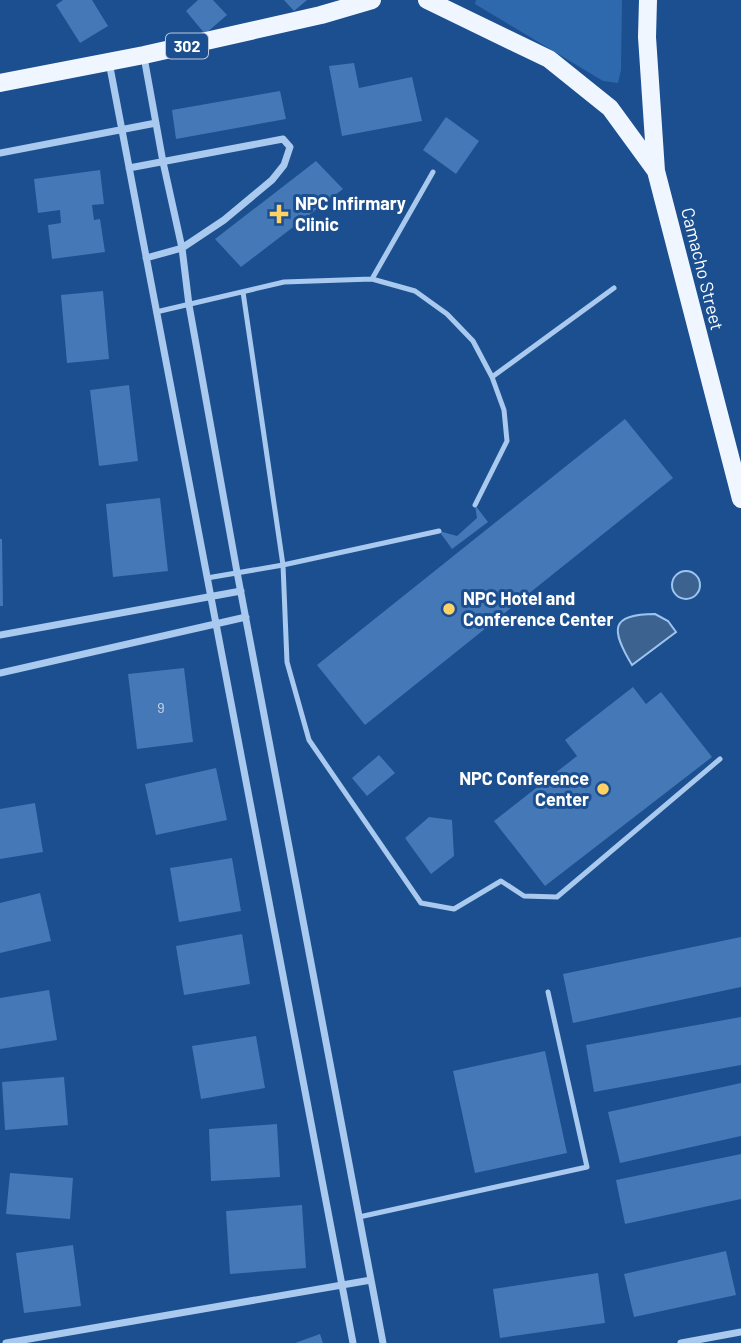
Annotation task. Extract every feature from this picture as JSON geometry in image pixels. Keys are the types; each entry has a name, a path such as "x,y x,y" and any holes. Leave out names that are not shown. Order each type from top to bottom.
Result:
{"main road":[{"name":"302","path":"0,83 144,55 321,15 335,5 372,0"},
{"name":"Camacho Street","path":"427,0 549,59 610,108 656,171"},
{"name":"Camacho Street","path":"648,0 647,37 656,171 741,499"}],"street":[{"path":"144,55 182,248 189,305 237,572 383,1343"},
{"path":"109,62 353,1343"},
{"path":"0,153 156,123"},
{"path":"129,168 283,139 290,147 284,165 272,180 224,220 182,248 146,258"},
{"path":"0,635 241,591"},
{"path":"0,673 246,617"},
{"path":"6,1343 371,1280"},
{"path":"681,1343 741,1332"}],"lane":[{"path":"372,279 433,172"},
{"path":"156,312 284,282 372,279 415,291 447,314 473,341 505,410 507,441 475,505"},
{"path":"492,377 614,288"},
{"path":"243,292 283,565 287,662 309,740 421,903 454,909 501,881 524,896 557,897 720,759"},
{"path":"207,578 283,565 439,531"},
{"path":"359,1217 587,1167 548,992"}],"shaded area":[{"path":"476,0 622,0 621,70 618,83 603,81 475,4"},
{"path":"686,571 696,575 700,585 696,595 686,599 676,595 672,585 676,575"},
{"path":"655,614 668,621 676,632 632,665 620,642 618,626 629,617"}],"building":[{"path":"63,0 92,0 108,26 80,43 56,5"},
{"path":"198,0 213,0 227,15 205,34 186,11"},
{"path":"284,0 307,0 294,11"},
{"path":"354,63 359,88 412,77 422,121 342,136 329,66"},
{"path":"280,91 286,119 176,139 172,110"},
{"path":"446,117 479,141 456,174 423,150"},
{"name":"NPC Infirmary Clinic","path":"316,161 343,189 241,267 215,239"},
{"path":"100,170 104,204 92,205 94,220 100,219 105,252 52,259 48,225 61,223 60,210 38,213 34,179"},
{"path":"103,291 109,359 67,363 61,295"},
{"path":"129,385 138,461 99,466 90,390"},
{"name":"NPC Hotel and Conference Center","path":"625,419 673,478 365,725 317,665"},
{"path":"160,498 168,571 113,577 106,504"},
{"path":"475,505 488,522 452,549 439,531 457,536 477,518"},
{"path":"2,539 3,606 0,606"},
{"path":"184,668 193,742 137,749 128,674"},
{"name":"NPC Conference Center","path":"633,687 646,704 661,692 712,757 545,886 494,821 577,756 565,740"},
{"path":"379,755 395,773 367,796 352,778"},
{"path":"216,768 227,820 156,835 145,784"},
{"path":"35,803 43,852 0,859 0,809"},
{"path":"429,817 452,820 454,856 431,874 405,838"},
{"path":"232,858 241,911 179,922 170,868"},
{"path":"40,893 51,941 0,953 0,903"},
{"path":"242,934 250,984 184,995 176,946"},
{"path":"741,937 741,987 573,1023 563,974"},
{"path":"49,990 57,1040 0,1049 0,998"},
{"path":"741,1017 741,1065 594,1092 586,1045"},
{"path":"256,1036 265,1088 201,1099 192,1046"},
{"path":"545,1051 567,1153 475,1173 453,1071"},
{"path":"64,1077 68,1125 5,1130 2,1082"},
{"path":"741,1083 741,1136 620,1163 608,1112"},
{"path":"277,1124 280,1177 211,1181 209,1129"},
{"path":"741,1154 741,1199 625,1224 616,1180"},
{"path":"10,1173 73,1178 70,1219 6,1214"},
{"path":"302,1205 306,1268 230,1274 226,1211"},
{"path":"73,1245 81,1306 24,1313 16,1253"},
{"path":"726,1251 736,1295 634,1317 624,1274"},
{"path":"598,1273 605,1323 500,1338 493,1289"},
{"path":"320,1334 323,1343 295,1343"}],"place":[{"name":"NPC Infirmary Clinic","path":"279,214"},
{"name":"NPC Hotel and Conference Center","path":"449,609"},
{"name":"NPC Conference Center","path":"603,789"}]}
